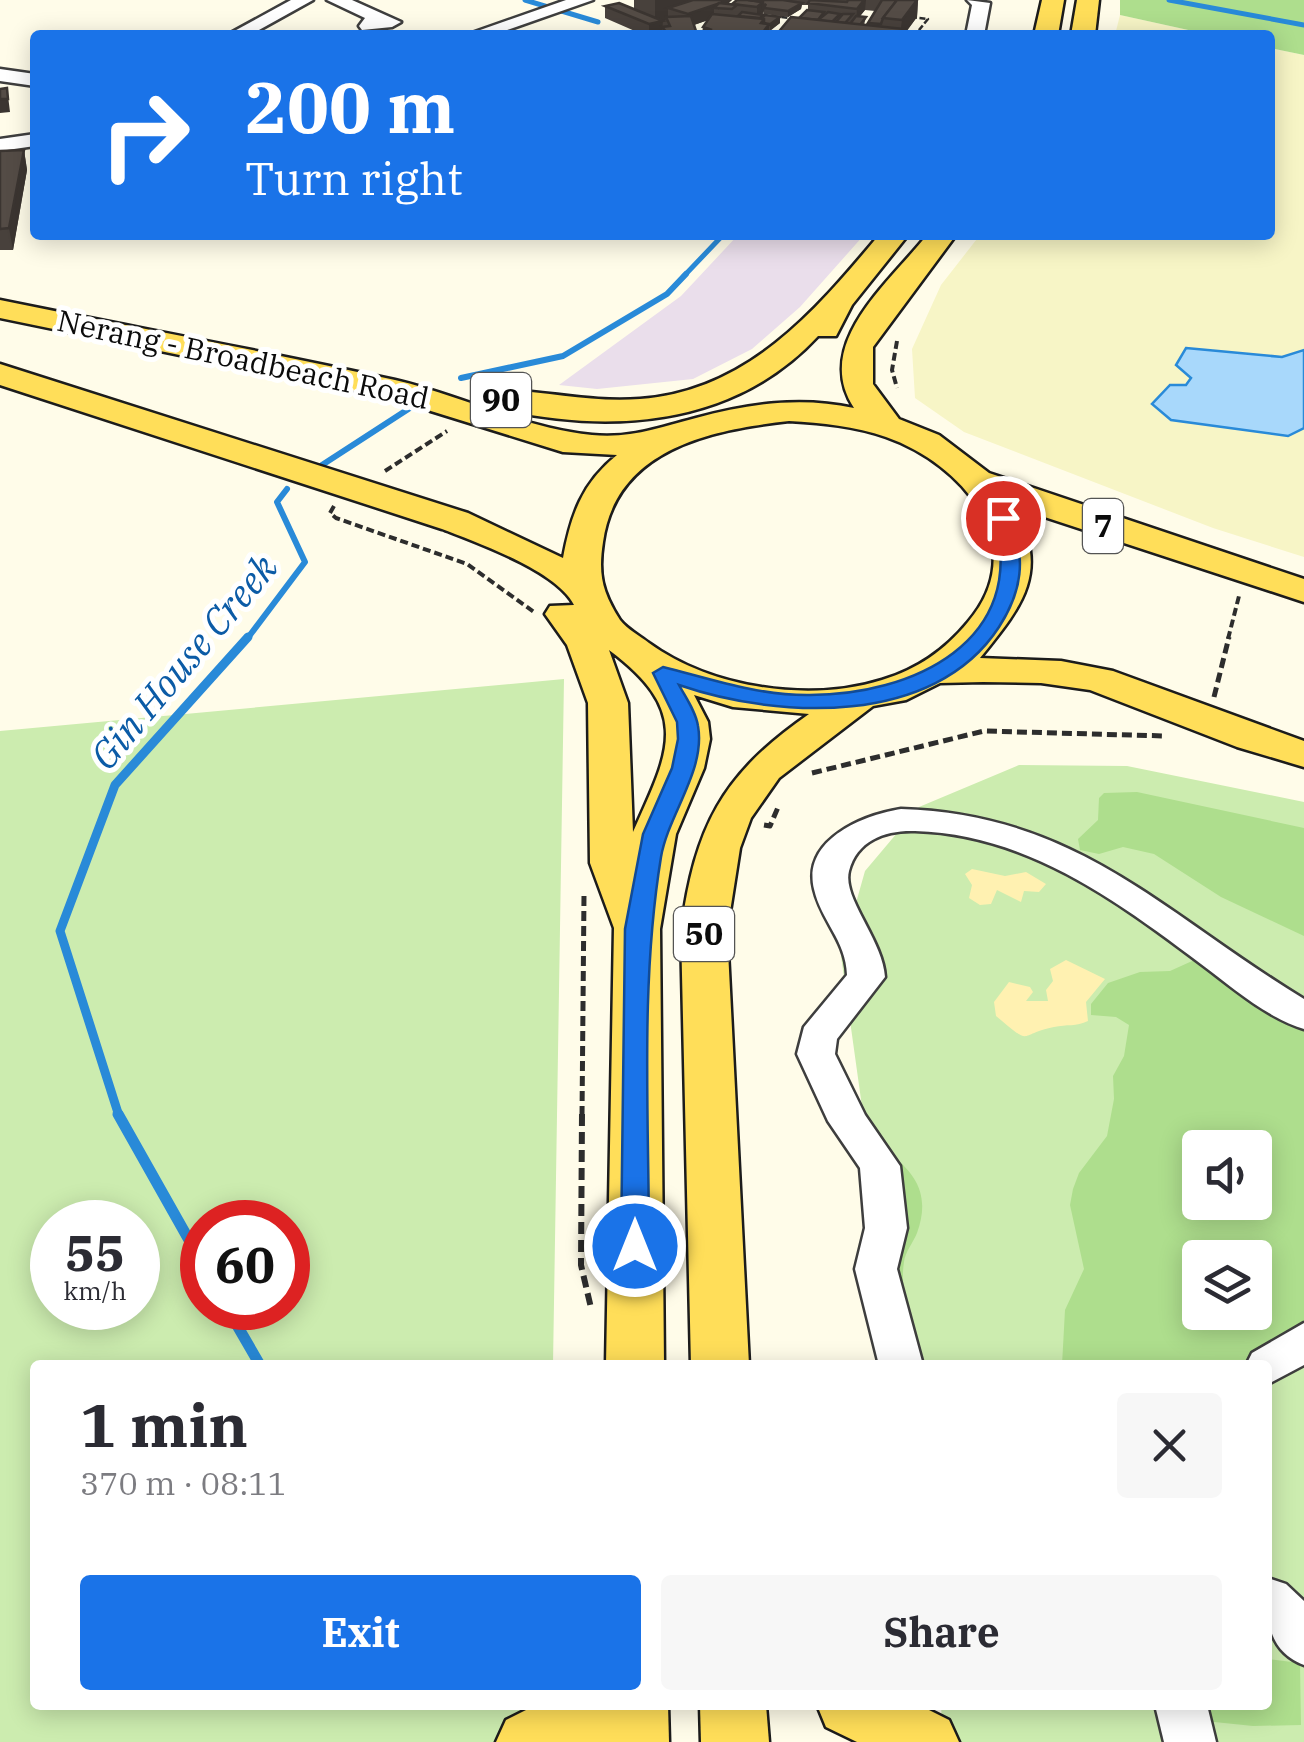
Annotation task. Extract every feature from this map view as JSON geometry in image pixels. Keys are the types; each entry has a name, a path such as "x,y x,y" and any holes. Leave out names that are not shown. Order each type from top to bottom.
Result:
{"main road":[{"path":"1047,30 1053,0"},
{"path":"1084,30 1088,0"},
{"name":"90","path":"290,368 364,371 548,407 645,407 690,400 749,379 773,364 816,316 838,303 890,240"},
{"path":"895,412 810,411 740,416 703,424 660,442 620,471 594,502 580,537 583,584 592,608 614,637 663,673 747,697 858,700 908,688 943,672 979,643 1010,587 1010,537 978,481 895,412 857,388 856,352 864,334 938,240"},
{"path":"740,416 787,389 806,371 838,303"},
{"name":"Nerang - Broadbeach Road","path":"0,310 428,398 564,442 598,446 660,442"},
{"name":"Nerang - Broadbeach Road","path":"0,374 418,508 506,542 583,584"},
{"name":"7","path":"978,481 1068,515 1304,591"},
{"path":"418,508 538,589 569,619 597,663 612,712 612,867 637,929"},
{"path":"943,672 1026,670 1099,680 1237,734 1304,754"},
{"name":"50","path":"635,1360 637,929 654,834 683,768 689,739 687,722 663,673"},
{"name":"50","path":"720,1360 704,931 713,866 731,809 757,772 858,700"},
{"path":"530,1742 594,1710"},
{"path":"635,1710 635,1742"},
{"path":"733,1710 735,1742"},
{"path":"860,1710 925,1742"}],"street":[{"path":"246,30 304,0"},
{"path":"336,0 378,17"},
{"path":"975,30 981,3 976,0"},
{"path":"491,30 576,3"},
{"path":"0,75 30,79"},
{"path":"0,138 30,136"},
{"path":"0,146 30,137"},
{"path":"900,1360 876,1269 886,1228 880,1166 848,1122 816,1054 818,1036 866,977 861,940 836,900 830,879 840,851 860,831 876,822 926,820 1068,859 1304,1016"},
{"path":"1272,1363 1304,1342"},
{"path":"1183,1710 1190,1742"}],"path":[{"path":"760,20 793,26 804,14 770,10"},
{"path":"765,15 800,20"},
{"path":"900,16 928,19 919,30"},
{"path":"895,412 892,378 898,335"},
{"path":"370,481 453,427"},
{"path":"335,505 330,514 336,518 404,540 484,574 513,592 540,618"},
{"path":"1210,709 1242,581"},
{"path":"793,777 984,731 1175,737"},
{"path":"751,823 770,826 782,798"},
{"path":"584,890 581,1265 594,1322"}],"shaded area":[{"path":"1120,15 1188,30 1116,30"},
{"path":"1275,49 1304,55 1304,557 1213,528 964,432 915,398 912,349 941,285 976,240 1275,240"},
{"path":"733,240 860,240 800,307 752,349 693,379 597,389 559,385 681,296"}],"green space":[{"path":"1120,0 1304,0 1304,55 1275,49 1275,30 1188,30 1120,15"},
{"path":"564,679 553,1360 30,1360 30,1710 541,1710 539,1742 0,1742 0,731"},
{"path":"1019,765 1127,766 1304,802 1304,1742 943,1742 941,1710 1272,1710 1272,1360 897,1360 841,956 865,871 919,807"},
{"path":"1137,792 1304,828 1304,936 1221,897 1154,854 1123,847 1099,854 1080,850 1078,839 1098,820 1099,798 1104,793"},
{"path":"1201,957 1304,1025 1304,1329 1259,1360 1062,1360 1065,1310 1084,1269 1070,1205 1073,1189 1079,1173 1107,1136 1114,1099 1113,1076 1124,1056 1129,1025 1116,1017 1091,1015 1091,1004 1108,983 1140,972 1170,971"},
{"path":"889,1153 914,1178 922,1198 921,1220 905,1258 903,1274 919,1355 902,1348"},
{"path":"1272,1660 1300,1663 1301,1725 1253,1726 1195,1720 1194,1710 1272,1710"}],"sand":[{"path":"972,869 1005,876 1026,872 1046,884 1039,892 1024,891 1021,902 997,890 991,904 980,905 969,898 972,885 965,874"},
{"path":"1066,960 1105,979 1086,1002 1088,1021 1025,1036 996,1016 994,1002 1009,982 1030,987 1033,992 1026,1001 1048,1001 1046,990 1053,981 1050,969"}],"water":[{"path":"1186,348 1282,357 1304,350 1304,428 1288,436 1171,420 1152,404 1170,385 1186,385 1191,378 1176,365"}],"building":[{"path":"688,0 729,0 688,14 668,8"},
{"path":"737,0 763,2 757,7 732,4"},
{"path":"748,0 802,3 788,11 764,8 763,2"},
{"path":"864,0 857,9 808,3"},
{"path":"882,0 897,0 881,24 868,23"},
{"path":"897,0 917,0 902,20 883,18"},
{"path":"619,3 663,21 649,24 605,6"},
{"path":"719,3 737,5 732,9 714,8"},
{"path":"807,10 824,12 818,20 799,18"},
{"path":"742,12 763,15 738,16"},
{"path":"828,12 840,14 832,22 818,20"},
{"path":"712,14 764,19 761,23 769,24 765,30 703,27"},
{"path":"843,14 853,14 845,23 836,22"},
{"path":"691,16 696,30 665,30 662,27 670,26 666,17"},
{"path":"856,16 866,17 860,25 850,24"},
{"path":"780,17 769,25 762,18"},
{"path":"791,17 904,29 903,30 780,30"},
{"path":"7,88 8,99 0,99 0,89"},
{"path":"24,150 9,228 0,229 0,151"}],"waterway":[{"name":"Gin House Creek","path":"525,0 598,22"},
{"path":"1169,0 1304,25"},
{"name":"Gin House Creek","path":"683,277 718,240"},
{"name":"Gin House Creek","path":"461,378 563,356 667,294 686,274"},
{"name":"Gin House Creek","path":"322,465 413,406"},
{"name":"Gin House Creek","path":"247,639 305,562 277,502 287,489"},
{"name":"Gin House Creek","path":"119,1115 60,931 115,785 248,637"},
{"name":"Gin House Creek","path":"119,1115 180,1224"},
{"name":"Gin House Creek","path":"240,1330 257,1360"}],"route":[{"path":"635,1246 637,929 654,834 683,768 689,739 687,722 663,673 718,692 804,702 858,700 927,681 979,643 1002,608 1013,570 1013,552 1003,518"}]}
